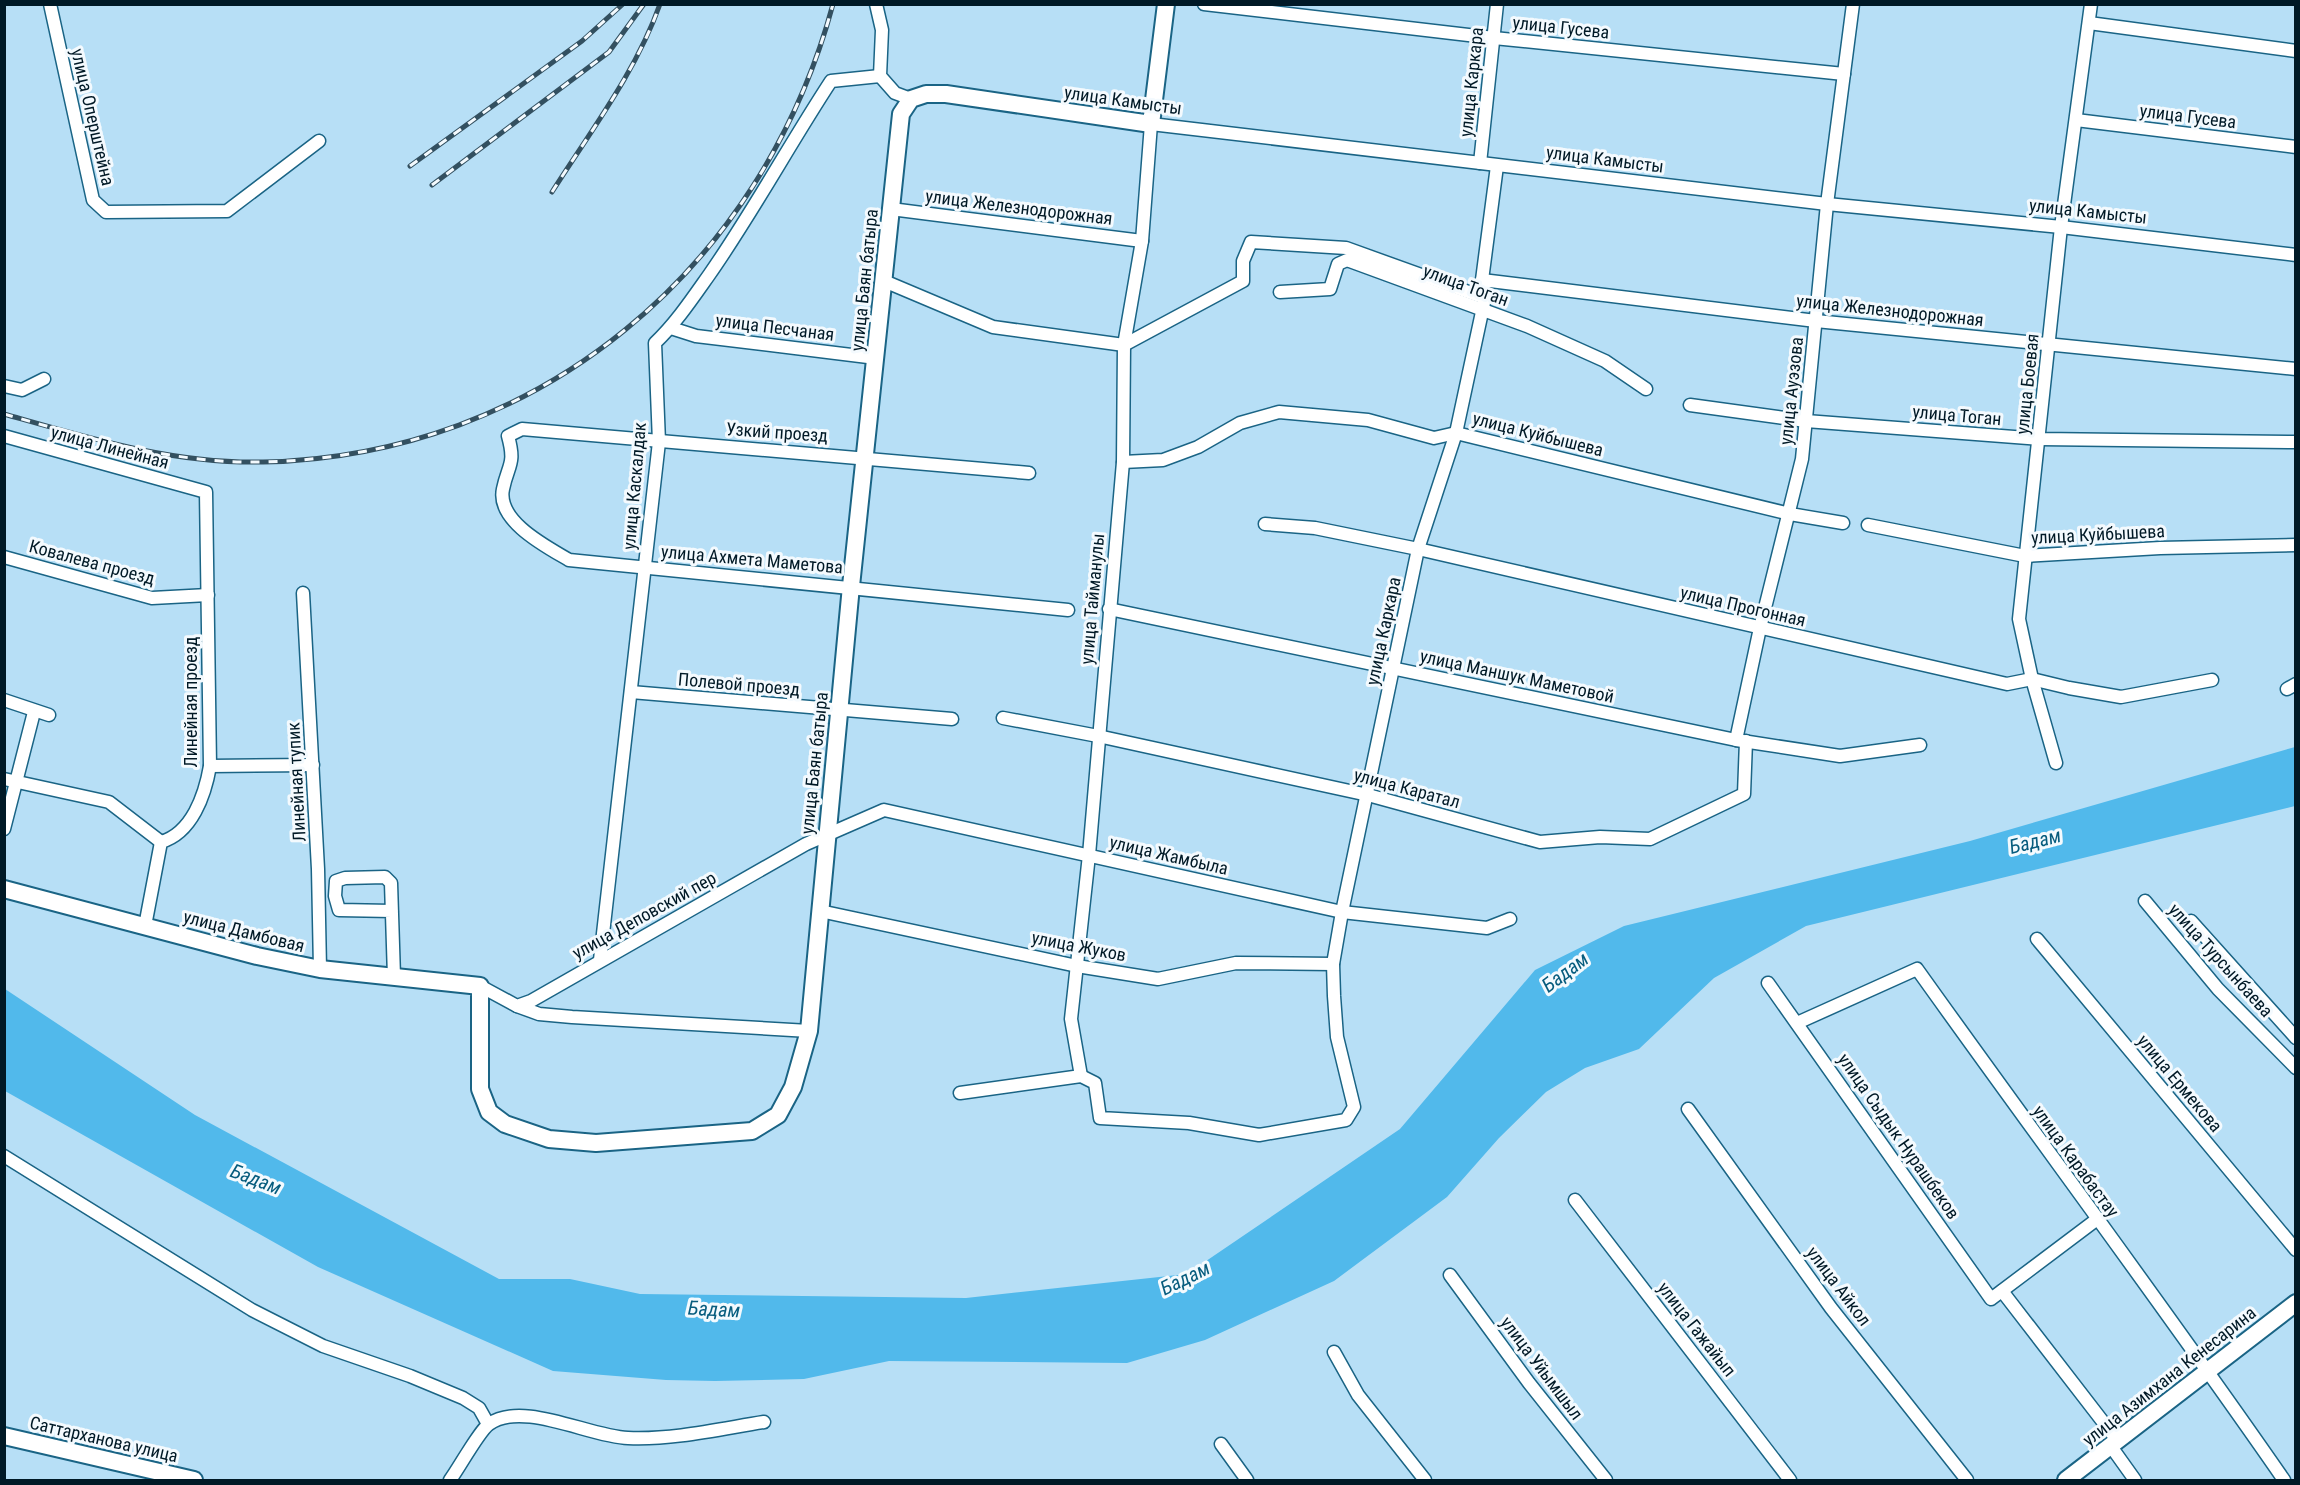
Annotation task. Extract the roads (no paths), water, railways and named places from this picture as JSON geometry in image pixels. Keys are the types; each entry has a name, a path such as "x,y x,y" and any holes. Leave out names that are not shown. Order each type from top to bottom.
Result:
{"street":[{"name":"улица Оперштейна","path":"50,4 93,200 106,212 227,211 319,141"},
{"path":"876,4 882,30 880,76 895,93 911,99"},
{"path":"1151,124 1166,4"},
{"name":"улица Гусева","path":"1204,4 1494,38 1844,74"},
{"name":"улица Каркара","path":"1480,163 1497,4"},
{"name":"улица Ауэзова","path":"1741,741 1760,628 1802,459 1827,204 1853,4"},
{"name":"улица Боевая","path":"2056,763 2032,679 2019,619 2061,227 2091,4"},
{"path":"2089,23 2295,51"},
{"name":"улица Каскалдак","path":"600,960 658,442 655,343 671,328 747,220 805,120 831,81 880,76"},
{"name":"улица Камысты","path":"911,99 926,94 946,94 1151,124 1497,166 1827,204 2061,227 2295,255"},
{"name":"улица Баян батыра","path":"480,986 480,1089 489,1112 505,1124 549,1139 596,1143 752,1131 778,1115 793,1088 808,1031 851,586 901,114 911,99"},
{"name":"улица Гусева","path":"2076,120 2295,147"},
{"name":"улица Тайманулы","path":"1081,1076 1071,1019 1089,855 1108,609 1123,462 1124,345 1142,241 1151,124"},
{"name":"улица Каркара","path":"1081,1076 1095,1083 1100,1118 1189,1123 1259,1135 1346,1120 1354,1107 1337,1037 1333,964 1418,549 1456,433 1484,305 1482,280 1497,166"},
{"name":"улица Железнодорожная","path":"891,209 1142,241"},
{"path":"884,280 993,327 1124,345 1243,281 1243,261 1251,242 1346,248 1484,305"},
{"name":"улица Тоган","path":"1280,292 1330,289 1338,264 1347,260 1484,305 1605,361 1646,389"},
{"name":"улица Железнодорожная","path":"1482,280 1816,321 2295,369"},
{"name":"улица Песчаная","path":"671,328 696,336 876,358"},
{"path":"4,386 22,390 44,379"},
{"name":"улица Тоган","path":"1690,405 1806,421 2040,439 2295,442"},
{"name":"улица Куйбышева","path":"1123,462 1163,460 1198,447 1240,423 1280,412 1368,420 1434,438 1456,433 1790,514 1843,523"},
{"name":"Узкий проезд","path":"522,429 658,442 866,457 1029,473"},
{"name":"улица Ахмета Маметова","path":"522,429 508,436 514,457 502,491 504,506 526,534 569,560 851,586 1068,610"},
{"name":"улица Линейная","path":"4,436 206,492"},
{"name":"Линейная проезд","path":"161,842 174,839 195,811 204,796 210,766 206,492"},
{"name":"улица Прогонная","path":"1265,524 1315,528 1418,549 2007,684 2032,679 2121,697 2212,680"},
{"name":"улица Куйбышева","path":"1868,525 2025,556 2160,548 2295,545"},
{"name":"Ковалева проезд","path":"4,557 152,598 208,596"},
{"name":"Линейная тупик","path":"303,593 313,765 320,969"},
{"name":"улица Маншук Маметовой","path":"1108,609 1741,741 1840,756 1920,745"},
{"name":"Полевой проезд","path":"631,692 952,719"},
{"path":"4,700 34,712 49,715"},
{"path":"4,829 10,780 34,712"},
{"name":"улица Каратал","path":"1003,718 1098,736 1368,795 1540,842 1600,837 1650,839 1744,794 1741,741"},
{"path":"210,766 313,765"},
{"path":"10,780 109,802 161,842 145,926"},
{"name":"улица Жамбыла","path":"826,836 884,810 1342,912 1487,928 1510,919"},
{"name":"улица Деповский пер","path":"517,1006 531,1001 806,844 826,836"},
{"path":"392,910 339,910 335,896 336,881 345,878 385,877 391,883 392,910 394,977"},
{"name":"улица Дамбовая","path":"4,889 257,956 320,969 480,986"},
{"name":"улица Турсынбаева","path":"2145,901 2218,989 2295,1068"},
{"name":"улица Жуков","path":"820,912 1077,966 1158,979 1236,963 1333,964"},
{"name":"улица Турсынбаева","path":"2191,921 2295,1038"},
{"name":"улица Ермекова","path":"2037,939 2295,1250"},
{"name":"улица Карабастау","path":"1797,1023 1917,969 2284,1480"},
{"name":"улица Сыдык Нурашбеков","path":"1768,983 1991,1299 2002,1291"},
{"path":"480,986 517,1006 539,1014 808,1031"},
{"path":"960,1093 1081,1076"},
{"name":"улица Айкол","path":"1688,1109 1831,1308 1967,1480"},
{"path":"4,1156 252,1310 323,1346 463,1398 479,1408 488,1424"},
{"name":"улица Гажайып","path":"1575,1200 1791,1480"},
{"path":"2096,1220 2002,1291 2114,1443 2135,1480"},
{"name":"улица Уйымшыл","path":"1450,1275 1529,1383 1606,1480"},
{"name":"улица Азимхана Кенесарина","path":"2067,1480 2295,1303"},
{"path":"1334,1352 1358,1395 1425,1480"},
{"path":"450,1480 488,1424 520,1416 627,1438 703,1432 764,1422"},
{"name":"Саттарханова улица","path":"4,1436 194,1480"},
{"path":"1221,1444 1247,1480"}],"water":[{"name":"Бадам","path":"2295,747 2295,806 1806,926 1714,978 1639,1049 1585,1068 1546,1092 1499,1138 1447,1197 1334,1281 1205,1340 1127,1363 889,1361 804,1379 715,1381 666,1380 553,1371 318,1267 5,1091 5,989 195,1115 499,1279 570,1279 640,1294 966,1298 1187,1274 1400,1129 1535,970 1624,926 1970,841"}],"railway":[{"path":"410,166 582,41 623,4"},
{"path":"432,185 609,52 644,4"},
{"path":"552,192 625,78 660,4"},
{"path":"4,414 100,440 164,454 197,459 263,462 364,451 459,425 546,384 625,330 694,263 753,186 799,99 833,4"}]}
